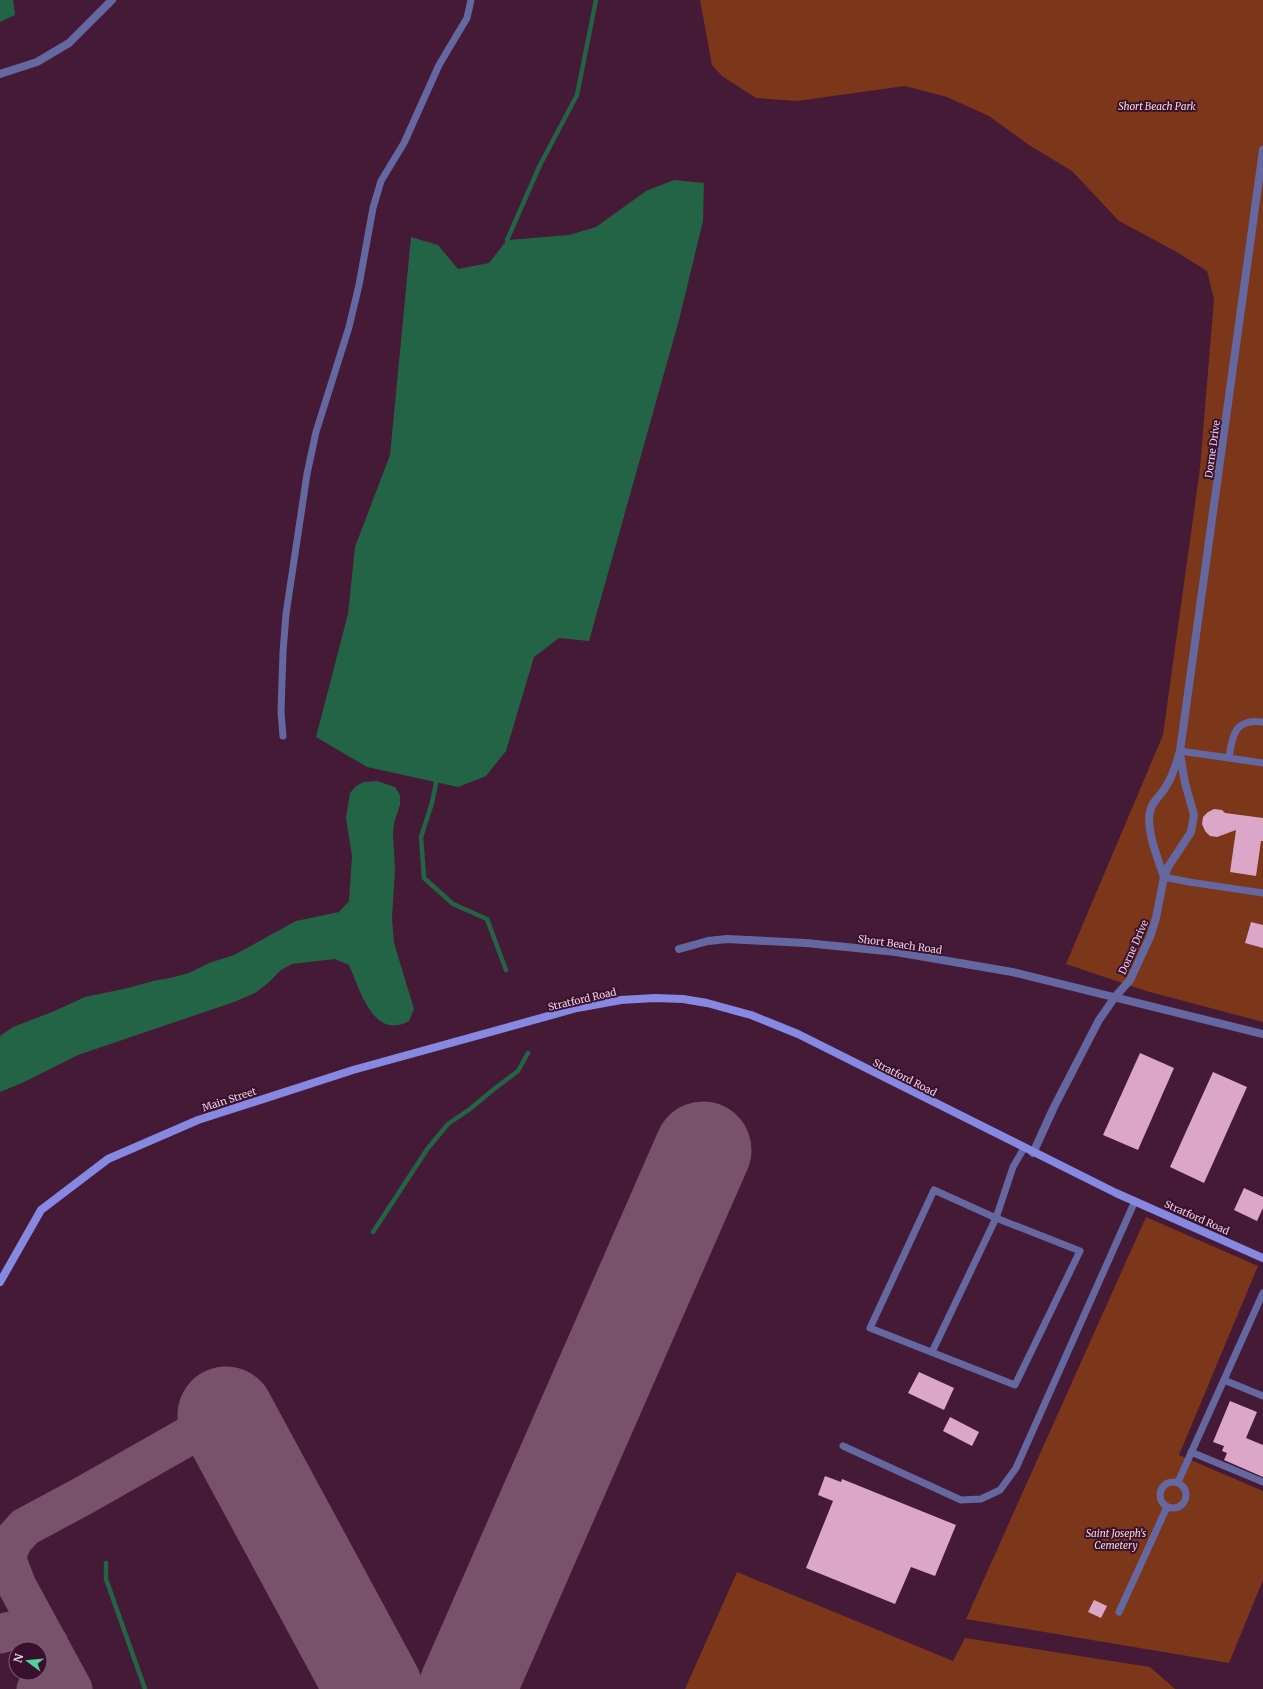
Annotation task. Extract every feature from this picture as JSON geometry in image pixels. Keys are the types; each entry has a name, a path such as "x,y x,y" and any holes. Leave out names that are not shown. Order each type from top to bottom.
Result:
{"main road":[{"name":"Stratford Road","path":"520,1023 578,1008 621,1000 655,998 683,999 726,1007 751,1015 804,1037 1033,1153 1135,1201 1263,1258"},
{"name":"Main Street","path":"0,1282 41,1210 108,1159 198,1120 353,1070 446,1046 520,1023"}],"street":[{"path":"0,74 37,62 70,42 112,0"},
{"name":"Dorne Drive","path":"1164,877 1150,831 1148,819 1151,807 1165,788 1172,774 1180,751 1263,150"},
{"name":"Dorne Drive","path":"1115,997 1130,980 1150,937 1156,918 1164,877 1172,860 1188,838 1194,822 1194,810 1185,783 1180,751"},
{"name":"Short Beach Road","path":"679,948 727,939 806,943 896,952 1012,972 1263,1034"},
{"path":"1033,1153 1083,1050 1099,1020 1115,997"}],"lane":[{"path":"283,736 282,691 286,614 307,474 324,406 349,327 359,285 372,208 381,182 404,143 439,64 467,18 471,0"},
{"path":"1229,758 1232,738 1238,727 1250,722 1263,722"},
{"path":"1180,751 1263,763"},
{"path":"1164,877 1263,893"},
{"path":"932,1352 996,1218 1013,1166 1024,1148"},
{"path":"934,1190 996,1218 1080,1251 1015,1385 870,1328 934,1190"},
{"path":"843,1446 961,1500 981,1499 1000,1490 1016,1468 1135,1201"},
{"path":"1178,1482 1263,1293"},
{"path":"1224,1380 1263,1396"},
{"path":"1191,1452 1263,1482"},
{"path":"1178,1482 1185,1489 1186,1498 1178,1508 1173,1509 1166,1507 1160,1499 1160,1490 1166,1483 1178,1482"},
{"path":"1119,1612 1166,1507"}],"green space":[{"name":"Short Beach Park","path":"700,0 1263,0 1263,1022 1146,991 1066,964 1163,735 1200,468 1214,299 1207,271 1175,251 1119,221 1072,171 1029,145 989,116 947,97 905,86 797,101 756,98 722,76 712,65"},
{"name":"Saint Joseph's Cemetery","path":"1146,1217 1258,1266 1179,1455 1263,1491 1263,1580 1229,1663 966,1619"},
{"path":"737,1572 953,1661 965,1638 1150,1667 1175,1689 685,1689"}],"shaded area":[{"path":"0,0 13,0 15,15 0,22"},
{"path":"674,180 704,183 703,221 679,320 589,641 559,638 534,657 506,751 486,776 458,787 367,767 316,737 348,614 355,547 390,455 411,237 438,245 458,269 489,263 507,240 569,235 596,227 646,191"},
{"path":"377,781 395,787 400,795 400,805 394,823 393,834 395,870 392,918 394,943 414,1009 409,1021 397,1025 386,1024 377,1018 363,999 349,965 335,959 292,964 281,970 255,993 234,1002 78,1055 22,1083 0,1092 0,1036 13,1027 85,997 189,973 209,963 234,955 296,921 339,912 349,901 352,856 346,818 350,793 356,786 364,782"}],"building":[{"path":"1214,809 1222,810 1225,813 1263,818 1263,841 1261,841 1256,876 1230,872 1236,830 1217,837 1210,836 1205,831 1202,824 1203,817"},
{"path":"1251,922 1263,925 1263,948 1245,943"},
{"path":"1140,1053 1174,1068 1138,1150 1103,1135"},
{"path":"1213,1072 1247,1087 1204,1183 1170,1167"},
{"path":"1244,1188 1263,1197 1263,1208 1257,1221 1234,1210"},
{"path":"919,1372 954,1388 944,1410 908,1393"},
{"path":"1230,1401 1257,1412 1246,1438 1263,1445 1263,1477 1224,1460 1227,1453 1222,1451 1224,1446 1213,1442"},
{"path":"950,1417 979,1432 972,1446 943,1431"},
{"path":"825,1476 841,1482 842,1479 956,1525 935,1576 911,1567 895,1604 806,1568 833,1501 818,1495"},
{"path":"1094,1600 1107,1606 1101,1618 1088,1612"}],"waterway":[{"path":"507,240 540,165 577,95 596,0"},
{"path":"436,783 432,803 421,837 424,878 453,904 487,919 506,970"},
{"path":"373,1232 428,1148 448,1124 470,1109 518,1071 528,1053"},
{"path":"106,1563 106,1579 145,1689"}],"taxiway":[{"path":"73,1689 17,1586 7,1560 9,1549 14,1539 25,1527 192,1434 208,1433 219,1436 245,1451"},
{"path":"0,1634 14,1631 32,1633 49,1644 49,1669 41,1684 36,1689"}],"runway":[{"path":"467,1689 703,1150"},
{"path":"226,1415 374,1689"}]}
